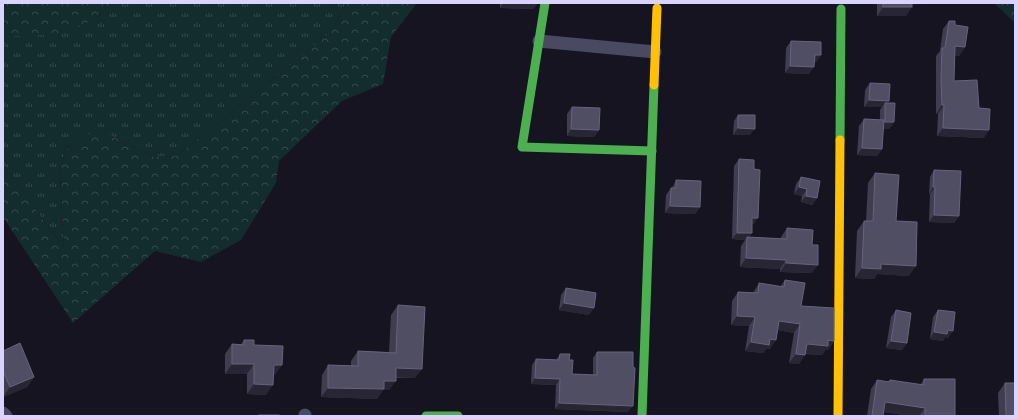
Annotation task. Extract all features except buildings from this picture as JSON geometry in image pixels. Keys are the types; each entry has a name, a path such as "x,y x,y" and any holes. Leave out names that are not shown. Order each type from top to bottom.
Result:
{"street":[{"path":"545,3 522,147 652,151"},
{"path":"642,416 657,8"},
{"path":"838,416 840,9"},
{"path":"539,41 656,52"},
{"path":"3,413 6,416"},
{"path":"426,416 458,416"}],"green space":[{"path":"3,3 112,3 95,19 61,34 17,36 3,33"},
{"path":"112,3 347,3 330,33 176,156 152,157 108,134 85,134 65,151 60,176 64,248 3,165 3,33 17,36 95,19"},
{"path":"347,3 417,3 391,37 383,84 342,101 279,161 276,183 241,240 201,262 155,251 73,323 3,217 3,165 64,248 60,175 65,151 85,134 108,134 152,157 176,156 330,33"},
{"path":"994,3 1015,3 1015,23"}],"traffic: fast":[{"path":"545,3 522,147 652,151"},
{"path":"840,140 841,9"},
{"path":"642,416 654,85"},
{"path":"426,416 458,416"}],"traffic: slow":[{"path":"654,85 657,8"},
{"path":"838,416 840,140"}]}
